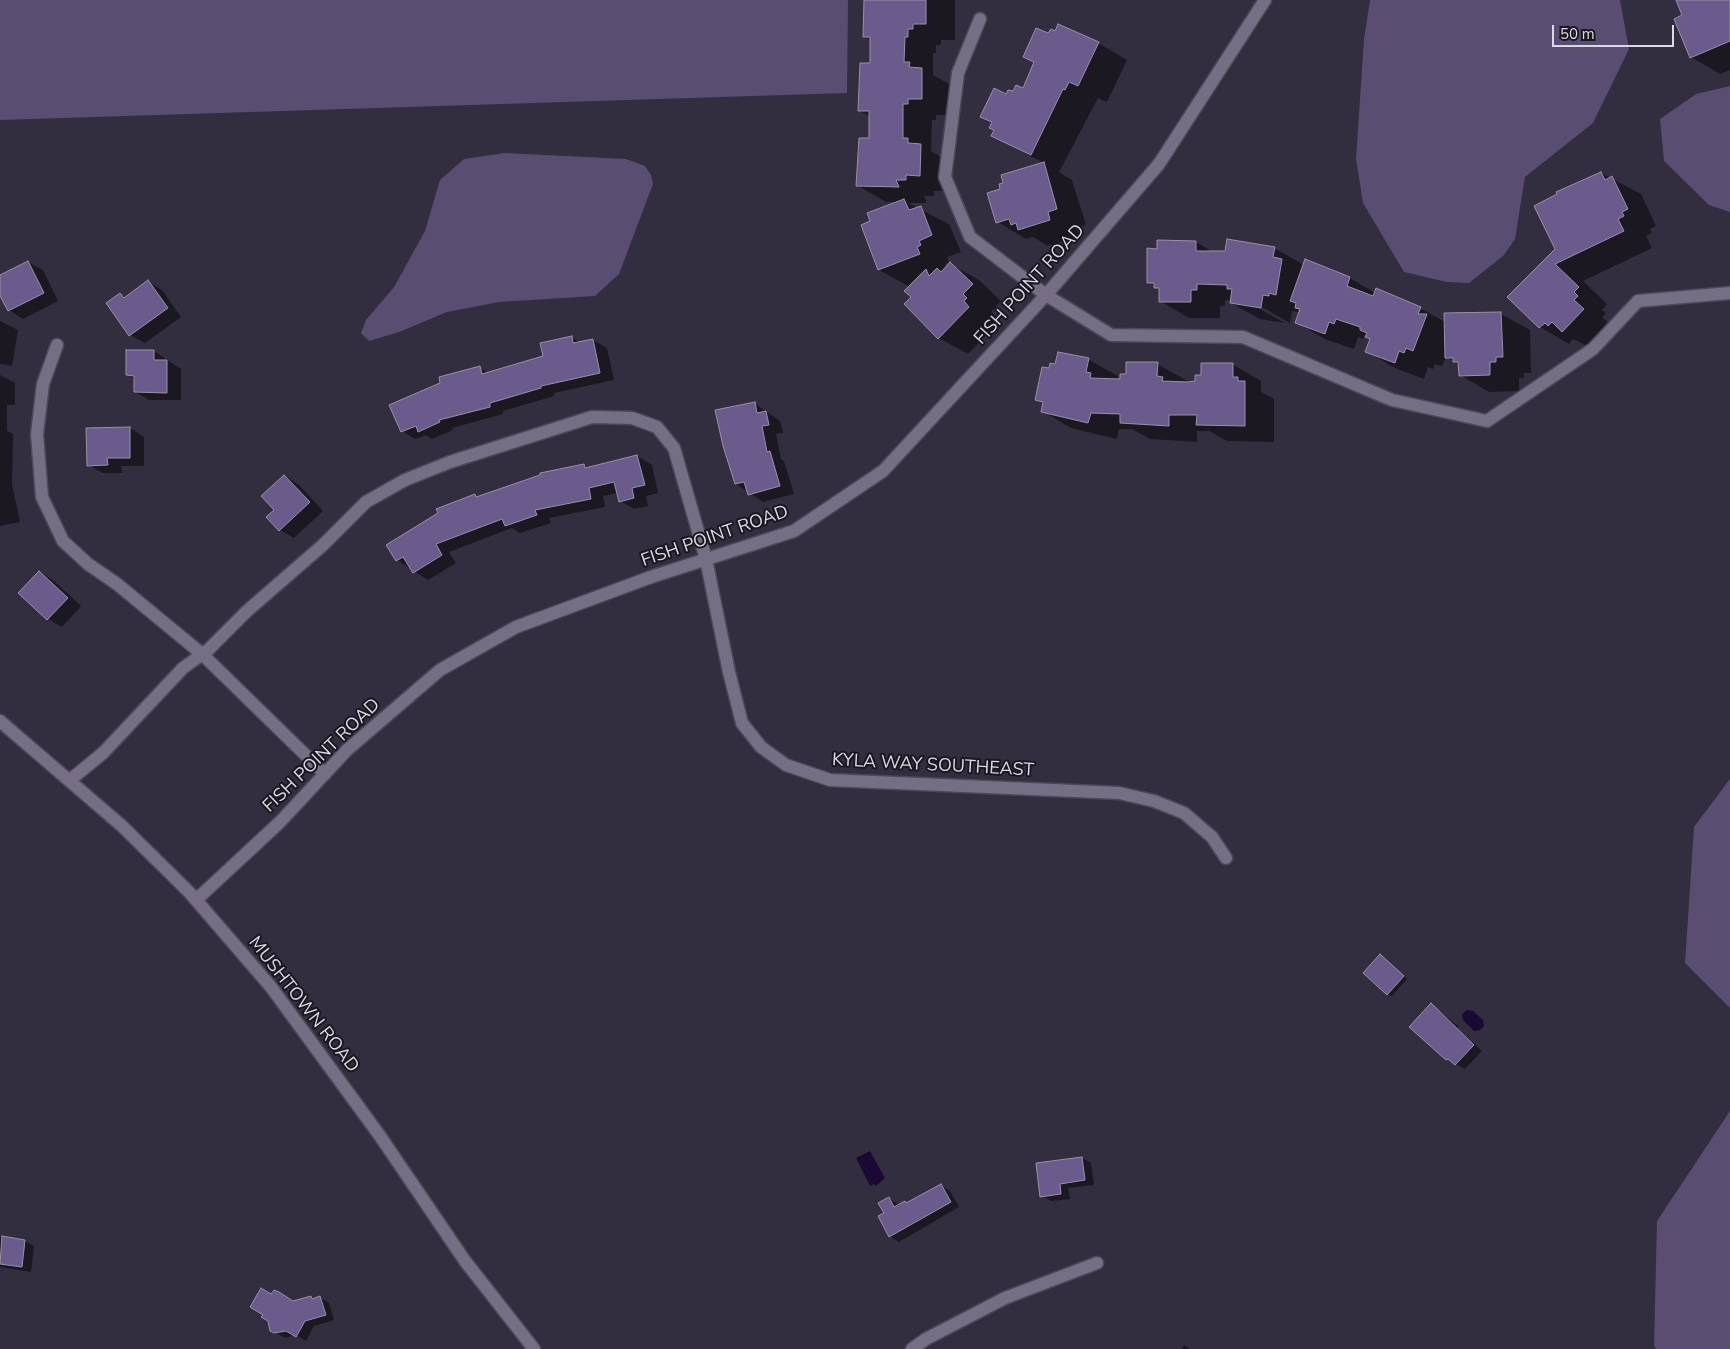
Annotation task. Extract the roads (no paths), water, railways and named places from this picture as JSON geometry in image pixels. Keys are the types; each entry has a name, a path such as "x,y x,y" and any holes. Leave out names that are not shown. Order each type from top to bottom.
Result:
{"street":[{"name":"FISH POINT ROAD","path":"196,900 280,822 348,750 440,670 516,626 706,559 794,531 884,471 1046,295 1159,164 1265,0"},
{"path":"980,19 958,73 945,177 970,237 1046,295 1111,335 1243,337 1392,400 1487,422 1593,349 1638,301 1730,293"},
{"path":"57,345 43,384 37,434 42,497 63,540 88,564 118,584 202,654 325,774"},
{"name":"KYLA WAY SOUTHEAST","path":"70,780 103,753 183,668 202,654 247,610 323,545 366,502 405,480 450,462 592,417 632,418 657,427 674,448 706,559 728,672 742,723 761,747 786,764 830,780 1119,793 1154,801 1184,813 1212,837 1226,858"},
{"name":"MUSHTOWN ROAD","path":"0,721 122,826 196,900 271,987 380,1136 465,1261 534,1349"},
{"path":"912,1349 926,1339 1005,1298 1097,1263"}]}
